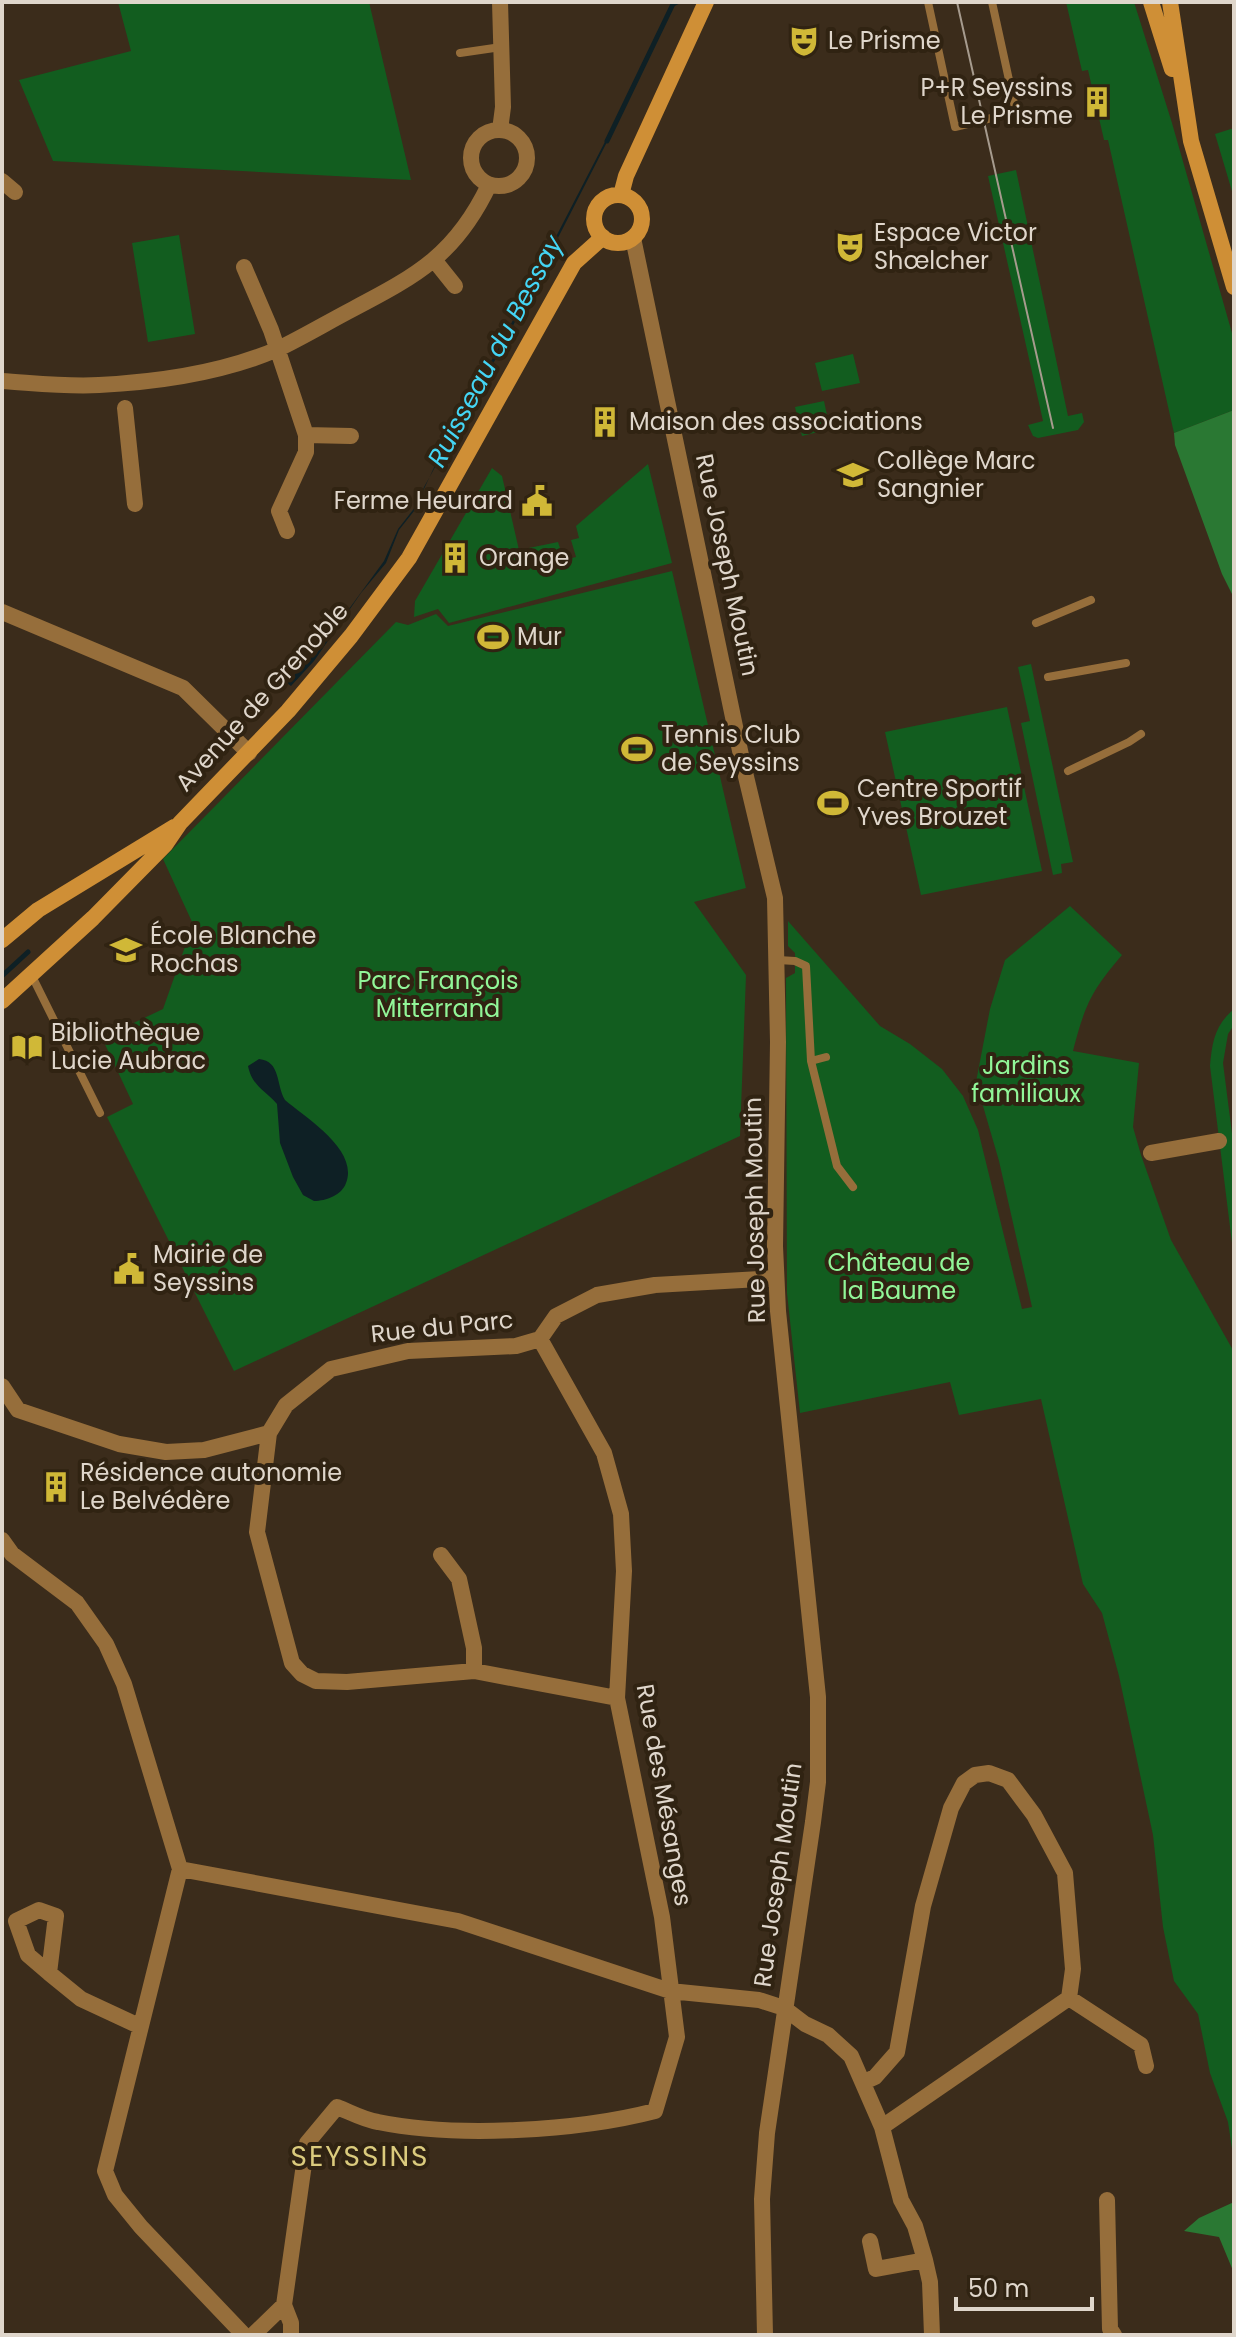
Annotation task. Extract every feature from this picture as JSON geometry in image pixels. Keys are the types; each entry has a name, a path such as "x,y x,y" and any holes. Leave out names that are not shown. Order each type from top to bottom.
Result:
{"street":[{"path":"500,2 503,107 500,130"},
{"path":"621,195 626,176 706,2"},
{"path":"1151,2 1189,123"},
{"path":"1170,2 1191,141 1234,287"},
{"path":"500,130 509,132 522,141 527,157 526,166 522,175 507,186 489,185 475,174 473,148 484,135 500,130"},
{"path":"2,381 97,386 210,371 277,349 396,286 435,261 460,233 489,185"},
{"path":"621,195 636,202 642,224 633,238 618,243 603,237 595,224 596,209 606,198 621,195"},
{"name":"Avenue de Grenoble","path":"2,1001 32,976 165,845 180,823 326,668 409,558 562,282 574,263 603,237"},
{"name":"Rue Joseph Moutin","path":"633,238 742,760 775,898 778,960 776,1278 818,1711 818,1782 781,2046 769,2108 762,2199 765,2335"},
{"path":"435,261 455,286"},
{"path":"244,267 277,349 306,435 306,452 279,511 287,531"},
{"path":"125,408 135,504"},
{"path":"306,435 351,436"},
{"path":"2,612 183,688 249,753"},
{"name":"Avenue de Grenoble","path":"2,940 28,916 180,823"},
{"path":"1151,1153 1219,1141"},
{"name":"Rue du Parc","path":"269,1433 286,1405 331,1369 408,1351 516,1346 540,1339 556,1316 597,1295 655,1285 776,1278"},
{"name":"Rue des Mésanges","path":"284,2305 307,2143 337,2107 376,2122 458,2131 606,2121 655,2111 677,2037 662,1917 617,1698 624,1571 621,1514 604,1453 540,1339"},
{"path":"2,1386 18,1410 119,1444 166,1452 191,1451 269,1433 257,1532 292,1663 302,1674 316,1681 347,1682 474,1671 617,1698"},
{"path":"2,1540 12,1554 77,1603 106,1644 124,1684 180,1869 105,2171 115,2195 141,2227 244,2335"},
{"path":"441,1555 459,1579 474,1648 474,1671"},
{"path":"864,2082 875,2077 897,2052 923,1906 951,1808 964,1783 975,1775 989,1773 1008,1780 1034,1815 1065,1873 1073,1969 1069,1998 882,2127"},
{"path":"180,1869 458,1921 670,1991 759,2000 784,2008 805,2024 828,2035 851,2056 882,2127 901,2200 915,2226 925,2260 930,2282 932,2335"},
{"path":"49,1973 81,1999 139,2026"},
{"path":"1069,1998 1141,2045 1146,2066"},
{"path":"1107,2200 1110,2329 1114,2335"},
{"path":"870,2241 876,2269 925,2260"},
{"path":"253,2335 284,2305 291,2323 291,2335"}],"lane":[{"path":"928,2 955,127 1016,112 992,2"},
{"path":"460,53 502,47"},
{"path":"1036,623 1091,600"},
{"path":"1048,677 1126,663"},
{"path":"1068,771 1141,734"},
{"path":"778,960 795,961 806,966 811,1061 837,1166 853,1187"},
{"path":"32,976 100,1113"},
{"path":"811,1061 826,1057"}],"green space":[{"path":"118,2 369,2 411,180 53,161 19,80 131,51"},
{"path":"1066,2 1134,2 1234,340 1234,410 1174,433 1108,140 1104,140 1088,70 1082,71"},
{"path":"1234,128 1234,198 1215,134"},
{"path":"1016,170 1068,416 1082,413 1084,422 1078,430 1038,438 1033,436 1028,425 1043,421 988,176"},
{"path":"179,235 195,334 148,342 132,243"},
{"path":"853,354 860,383 822,391 815,363"},
{"path":"824,401 830,429 802,436 795,407"},
{"path":"1234,410 1234,598 1222,574 1175,445 1174,433"},
{"path":"648,464 672,563 449,623 438,609 414,617 415,601 492,468 502,476 519,550 558,542 564,560 576,557 571,540 579,538 576,526"},
{"name":"Parc François Mitterrand","path":"672,571 746,888 694,902 746,975 740,1136 234,1371 107,1117 133,1104 102,1038 163,1009 193,924 163,859 396,622 408,625 436,614 448,626"},
{"path":"1031,664 1073,862 1061,864 1062,873 1053,875 1021,723 1030,721 1018,667"},
{"path":"1007,707 1042,871 921,895 885,732"},
{"path":"1070,906 1122,955 1090,999 1073,1051 1139,1063 1133,1127 1141,1155 1171,1240 1234,1352 1234,2162 1228,2122 1210,2073 1198,2014 1174,1981 1163,1927 1153,1835 1119,1676 1102,1613 1083,1584 1041,1399 959,1415 950,1382 800,1413 787,1293 786,978 795,973 795,953 788,946 788,921 880,1026 942,1069 963,1096 978,1130 1022,1309 1032,1307 999,1161 976,1082 990,1009 1005,960"},
{"path":"1234,1009 1234,1025 1228,1034 1223,1063 1234,1149 1234,1259 1210,1066 1216,1034"},
{"path":"1234,2202 1234,2273 1219,2237 1184,2231 1199,2218"}],"water":[{"path":"609,134 499,353 429,477 452,429 498,349"},
{"path":"422,493 418,506 399,530 386,563 314,661 291,686 287,683 316,654 384,561 398,529"},
{"path":"259,1059 275,1069 285,1100 317,1125 345,1159 348,1171 346,1183 333,1196 314,1201 303,1195 293,1177 280,1143 277,1104 250,1073 248,1066"}],"waterway":[{"name":"Ruisseau du Bessay","path":"607,141 673,4 677,2"},
{"name":"Ruisseau du Bessay","path":"2,976 28,952"}],"tram line":[{"path":"957,2 1053,428"}],"place":[{"name":"Le Prisme","path":"804,41"},
{"name":"P+R Seyssins Le Prisme","path":"1097,102"},
{"name":"Espace Victor Shœlcher","path":"850,247"},
{"name":"Maison des associations","path":"605,422"},
{"name":"Collège Marc Sangnier","path":"853,475"},
{"name":"Ferme Heurard","path":"537,501"},
{"name":"Orange","path":"455,558"},
{"name":"Mur","path":"493,637"},
{"name":"Tennis Club de Seyssins","path":"637,749"},
{"name":"Centre Sportif Yves Brouzet","path":"833,803"},
{"name":"École Blanche Rochas","path":"126,950"},
{"name":"Bibliothèque Lucie Aubrac","path":"27,1047"},
{"name":"Mairie de Seyssins","path":"129,1269"},
{"name":"Résidence autonomie Le Belvédère","path":"56,1487"}],"district":[{"name":"SEYSSINS","path":"360,2156"}],"park label":[{"name":"Jardins familiaux","path":"1026,1080"},
{"name":"Château de la Baume","path":"899,1277"}]}
